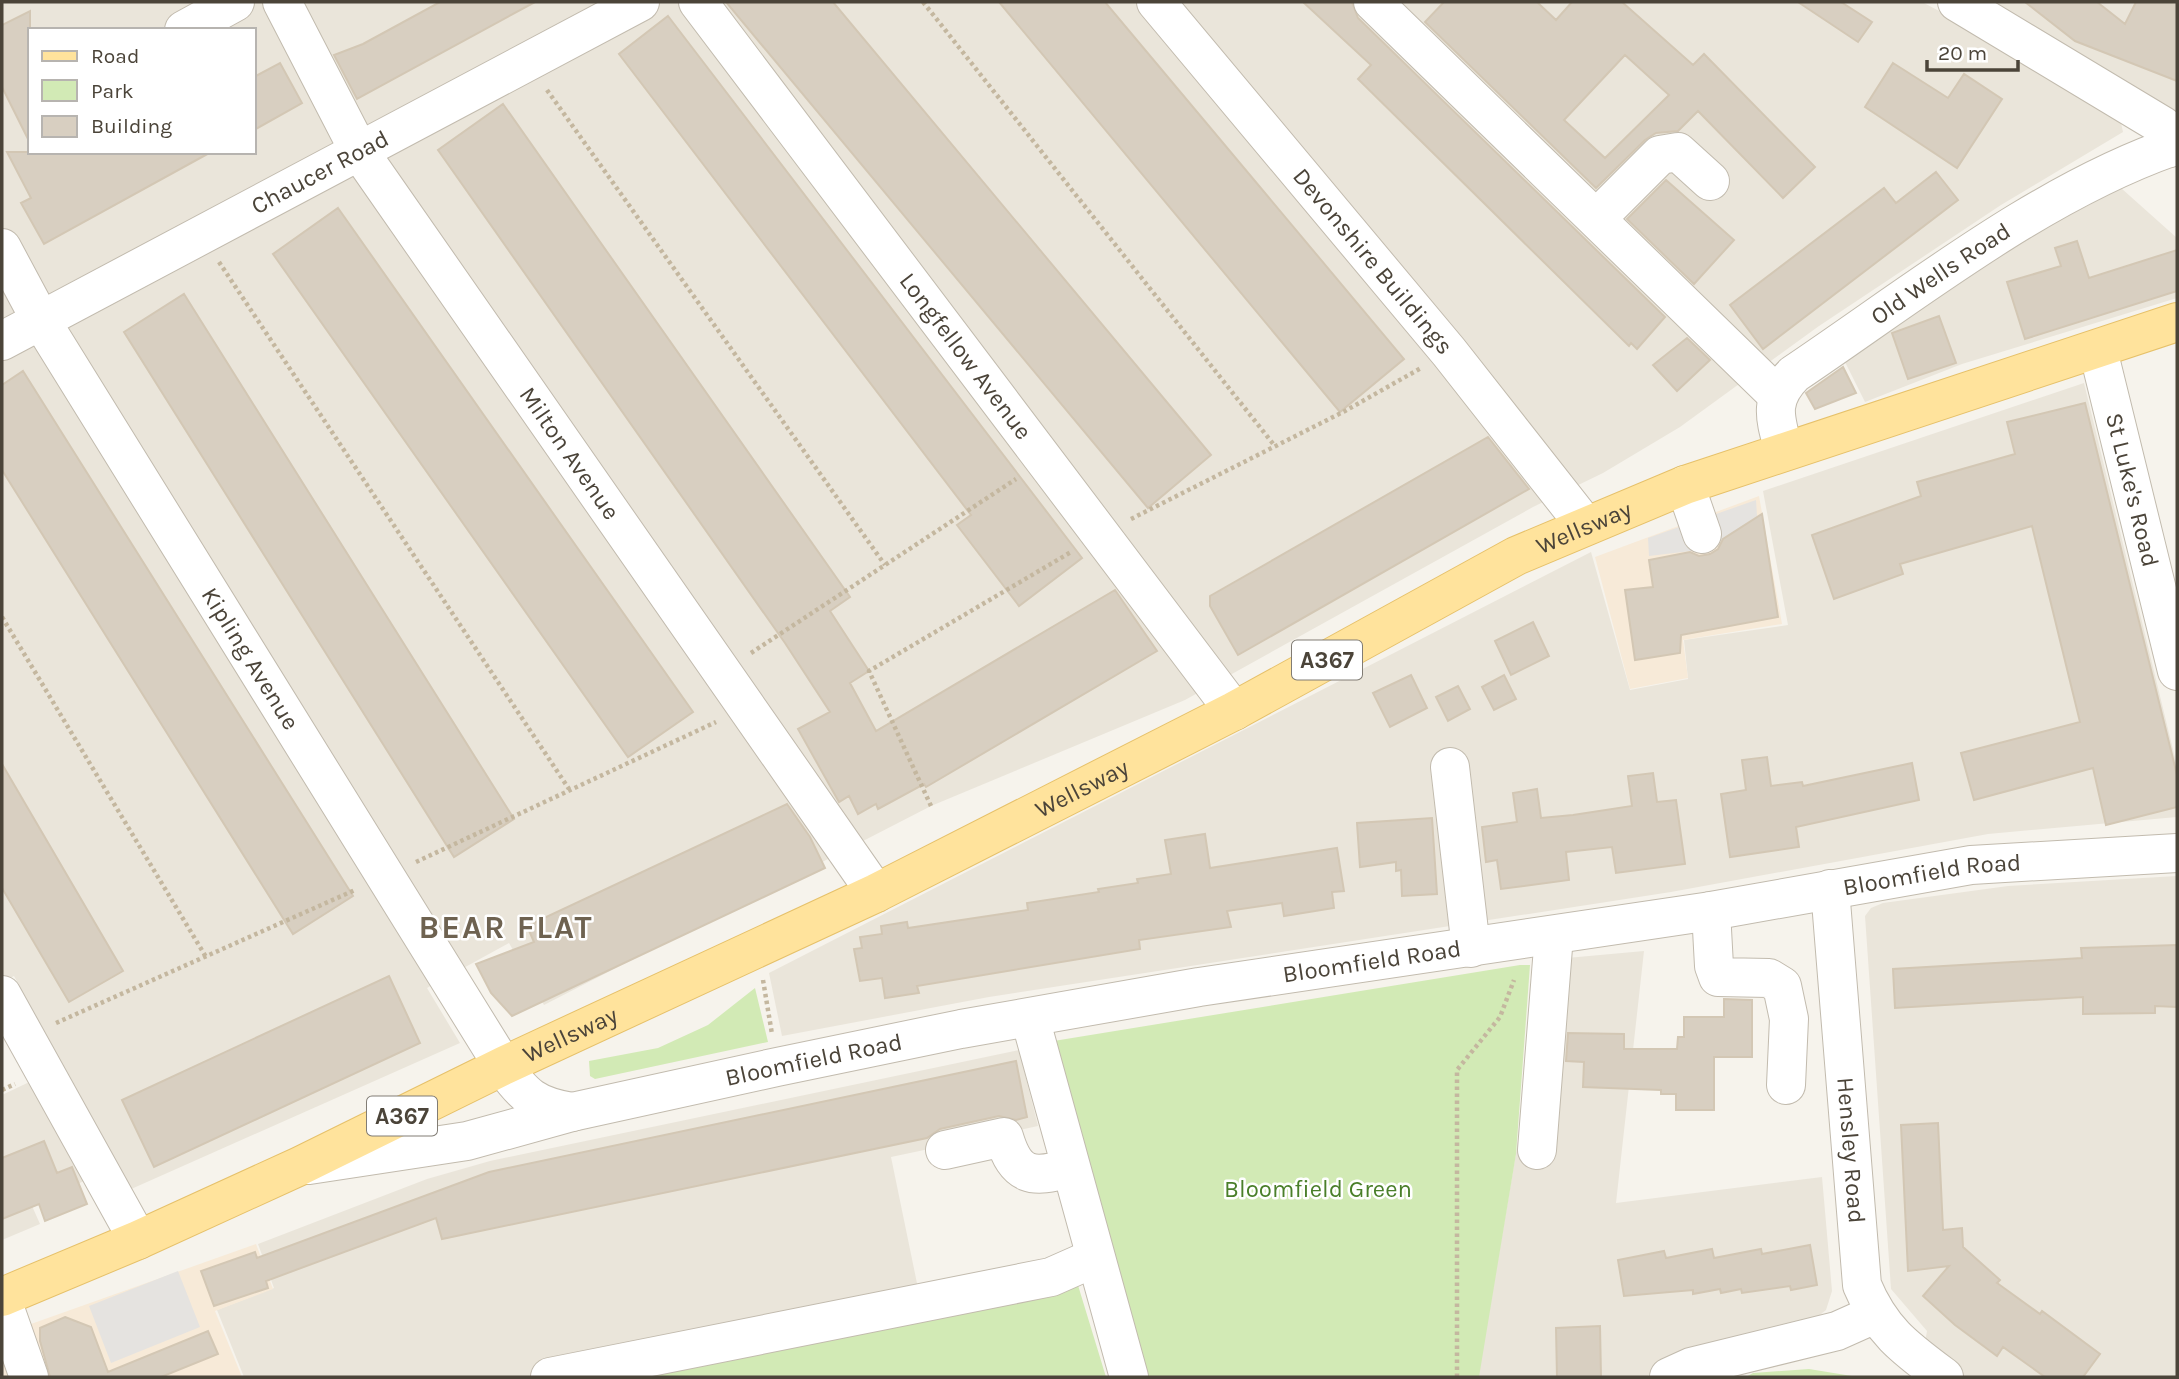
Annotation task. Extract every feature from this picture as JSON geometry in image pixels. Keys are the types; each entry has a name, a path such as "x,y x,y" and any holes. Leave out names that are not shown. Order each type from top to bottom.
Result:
{"main road":[{"name":"Wellsway","path":"2,1298 300,1166 503,1066 876,893 1234,710 1516,556 1585,525 1685,485 1784,451 2177,322"}],"street":[{"path":"188,28 236,2"},
{"name":"Milton Avenue","path":"282,2 359,151 876,893"},
{"name":"Chaucer Road","path":"2,341 528,64 640,2"},
{"name":"Longfellow Avenue","path":"698,2 1234,710"},
{"name":"Devonshire Buildings","path":"1156,2 1449,352 1585,525"},
{"path":"1373,2 1777,395 1777,427 1784,451"},
{"path":"1957,2 2163,126 2174,147"},
{"name":"Old Wells Road","path":"1777,395 1794,374 2012,227 2110,173 2174,147"},
{"path":"1597,218 1660,155 1678,152 1710,181"},
{"name":"Kipling Avenue","path":"2,248 40,319 503,1066"},
{"name":"St Luke's Road","path":"2098,350 2177,671"},
{"path":"1685,485 1702,534"},
{"path":"1450,767 1471,948"},
{"name":"Bloomfield Road","path":"300,1166 467,1141 572,1112 777,1067 961,1029 1199,988 1711,911 1970,864 2177,853"},
{"name":"Hensley Road","path":"1830,889 1862,1285 1875,1314 1893,1338 1944,1377"},
{"path":"1711,911 1714,966 1718,977 1769,978 1782,986 1789,1019 1786,1085"},
{"path":"1537,1150 1538,937"},
{"path":"2,995 138,1240"},
{"path":"1030,1018 1069,1168 1129,1377"},
{"name":"Bloomfield Road","path":"503,1066 518,1087 544,1107 572,1112"},
{"path":"945,1150 1004,1138 1011,1158 1024,1172 1045,1175 1069,1168"},
{"path":"550,1377 1051,1277 1094,1258"},
{"path":"2,1298 29,1377"},
{"path":"1669,1377 1691,1367 1837,1331 1875,1314"}],"path":[{"path":"923,2 1274,445"},
{"path":"528,64 885,565"},
{"path":"201,235 569,789"},
{"path":"931,806 869,671 1102,534 1345,411 1449,352"},
{"path":"724,672 1046,460"},
{"path":"2,617 206,957"},
{"path":"25,1037 387,876 569,789 749,708"},
{"path":"1457,1377 1457,1070 1500,1017 1520,965 1538,937"},
{"path":"758,948 777,1067"}],"shaded area":[{"path":"2,2 1922,2 2052,70 2121,123 2123,132 2001,205 1819,326 1680,427 1603,473 1533,507 1185,700 931,806 544,1005 509,943 427,988 460,1043 129,1190 117,1165 32,1206 40,1224 2,1240 2,1095 63,1066 14,976 2,982"},
{"path":"1976,2 2177,2 2177,114 2097,71"},
{"path":"2121,188 2177,238 2177,298 1962,364 1865,402 1845,362 2020,241"},
{"path":"2084,383 2177,766 2177,817 1988,834 1671,892 989,997 782,1036 769,973 1591,552 1630,690 1688,679 1684,640 1788,625 1763,491"},
{"path":"1759,496 1782,624 1683,640 1688,678 1630,689 1595,557"},
{"path":"1756,500 1757,516 1717,543 1716,548 1649,556 1648,538"},
{"path":"2177,876 2177,1377 1919,1377 1927,1331 1891,1289 1865,916 1871,908 1883,903 2008,886"},
{"path":"1644,951 1616,1203 1822,1177 1832,1291 1826,1310 1810,1323 1661,1362 1647,1377 1478,1377 1523,1112 1534,961"},
{"path":"1019,1050 1038,1126 891,1157 919,1293 542,1377 244,1377 217,1310 274,1288 258,1244 427,1179 490,1161"},
{"path":"256,1244 273,1289 215,1311 242,1377 2,1377 2,1365 37,1359 31,1324"},
{"path":"178,1271 200,1327 111,1363 89,1306"}],"green space":[{"name":"Bloomfield Green","path":"1530,965 1516,1154 1479,1377 1111,1377 1023,1046"},
{"path":"755,988 768,1042 595,1079 590,1076 589,1061 658,1048 708,1025"},
{"path":"1077,1282 1106,1377 605,1377"},
{"path":"1809,1369 1858,1377 1746,1377 1753,1373"}],"building":[{"path":"440,2 535,2 357,99 334,55 363,44"},
{"path":"726,2 833,2 1211,455 1148,508"},
{"path":"999,2 1105,2 1404,359 1340,412"},
{"path":"1303,2 1352,2 1358,18 1665,317 1637,349 1631,343 1629,346 1358,79 1371,65"},
{"path":"1444,2 1537,2 1556,20 1572,2 1622,2 1693,65 1704,54 1815,167 1783,198 1698,111 1678,131 1656,133 1645,140 1596,188 1425,22","holes":["1625,55 1669,95 1605,158 1564,120"]},
{"path":"1798,2 1841,2 1872,22 1858,42"},
{"path":"2025,2 2097,2 2125,24 2136,2 2177,2 2177,81 2075,41"},
{"path":"30,11 28,139 2,87 2,25"},
{"path":"668,16 1082,558 1019,606 957,525 971,515 619,54"},
{"path":"280,63 302,103 256,129 256,76"},
{"path":"1893,63 1948,98 1964,74 2002,99 1957,168 1865,107"},
{"path":"503,104 850,597 830,611 869,671 850,683 876,731 1115,590 1157,651 926,787 924,784 878,809 876,804 858,814 849,796 839,802 798,729 830,712 785,643 438,150"},
{"path":"7,152 207,154 44,244 21,203 31,198"},
{"path":"1936,172 1958,200 1763,349 1730,305 1884,188 1896,203"},
{"path":"1666,180 1734,240 1694,284 1627,219"},
{"path":"338,208 693,712 628,757 273,254"},
{"path":"2077,241 2089,278 2177,250 2177,291 2025,339 2007,282 2061,266 2055,248"},
{"path":"184,294 514,819 454,857 124,332"},
{"path":"1939,316 1956,363 1908,379 1892,333"},
{"path":"1687,338 1710,360 1677,391 1653,365"},
{"path":"1843,367 1856,393 1815,409 1806,393"},
{"path":"23,371 353,896 293,934 2,470 2,385"},
{"path":"2085,403 2177,775 2177,807 2106,825 2093,768 1974,800 1961,753 2080,722 2032,526 1900,564 1903,574 1834,599 1812,535 1921,496 1917,482 2015,454 2007,422"},
{"path":"1488,437 1529,489 1238,655 1210,606 1210,596"},
{"path":"1762,514 1778,617 1681,635 1680,653 1635,660 1625,590 1653,587 1649,560 1690,552 1699,556 1710,554 1718,549 1723,539"},
{"path":"1533,622 1549,656 1511,675 1495,641"},
{"path":"1411,675 1427,708 1390,727 1373,693"},
{"path":"1504,675 1516,699 1494,710 1482,687"},
{"path":"1458,686 1470,709 1448,721 1436,697"},
{"path":"1767,757 1771,786 1802,782 1803,786 1912,763 1919,800 1796,827 1799,847 1730,857 1721,794 1746,790 1742,760"},
{"path":"2,764 123,971 69,1002 2,888"},
{"path":"1653,773 1657,802 1676,800 1685,864 1616,873 1612,847 1566,852 1569,880 1501,889 1497,860 1486,862 1482,827 1517,822 1513,793 1537,789 1541,818 1573,815 1632,806 1628,776"},
{"path":"787,804 810,837 825,868 512,1016 491,993 476,964 534,942 527,926"},
{"path":"1432,818 1437,894 1402,896 1401,870 1396,871 1396,862 1360,867 1357,823"},
{"path":"1205,834 1210,868 1337,848 1344,891 1332,892 1334,908 1284,916 1282,903 1227,911 1231,927 1139,940 1140,949 917,986 919,993 885,998 882,978 860,981 854,949 862,948 860,937 882,934 881,926 907,922 908,928 1028,910 1027,903 1099,892 1098,889 1138,883 1137,879 1171,874 1165,840"},
{"path":"2177,945 2177,1007 2155,1006 2155,1013 2083,1014 2083,997 1895,1008 1893,969 2082,958 2081,948"},
{"path":"389,976 420,1043 154,1167 122,1100"},
{"path":"1724,999 1752,1000 1752,1057 1714,1057 1714,1110 1676,1110 1676,1094 1661,1094 1661,1090 1583,1087 1584,1062 1566,1061 1568,1033 1624,1034 1624,1049 1677,1049 1678,1037 1684,1037 1684,1017 1724,1017"},
{"path":"1016,1061 1027,1117 1016,1120 999,1116 940,1129 927,1138 442,1239 436,1218 266,1281 268,1288 214,1306 201,1271 255,1252 257,1258 489,1172"},
{"path":"1938,1123 1943,1230 1962,1228 1963,1247 2000,1280 1997,1283 2040,1314 2042,1311 2100,1354 2083,1377 2045,1377 2003,1347 1997,1356 1955,1325 1923,1296 1949,1266 1908,1271 1901,1125"},
{"path":"44,1141 57,1173 72,1167 87,1204 45,1221 39,1204 2,1219 2,1158"},
{"path":"1810,1245 1817,1285 1791,1290 1790,1286 1742,1293 1741,1289 1721,1293 1720,1289 1693,1294 1693,1290 1624,1296 1618,1260 1664,1251 1666,1258 1712,1249 1714,1258 1761,1249 1762,1254"},
{"path":"65,1317 91,1327 108,1372 208,1331 218,1354 161,1377 50,1377 40,1341 40,1328"},
{"path":"1600,1326 1601,1377 1557,1377 1556,1328"}],"district":[{"name":"BEAR FLAT","path":"506,927"}]}
